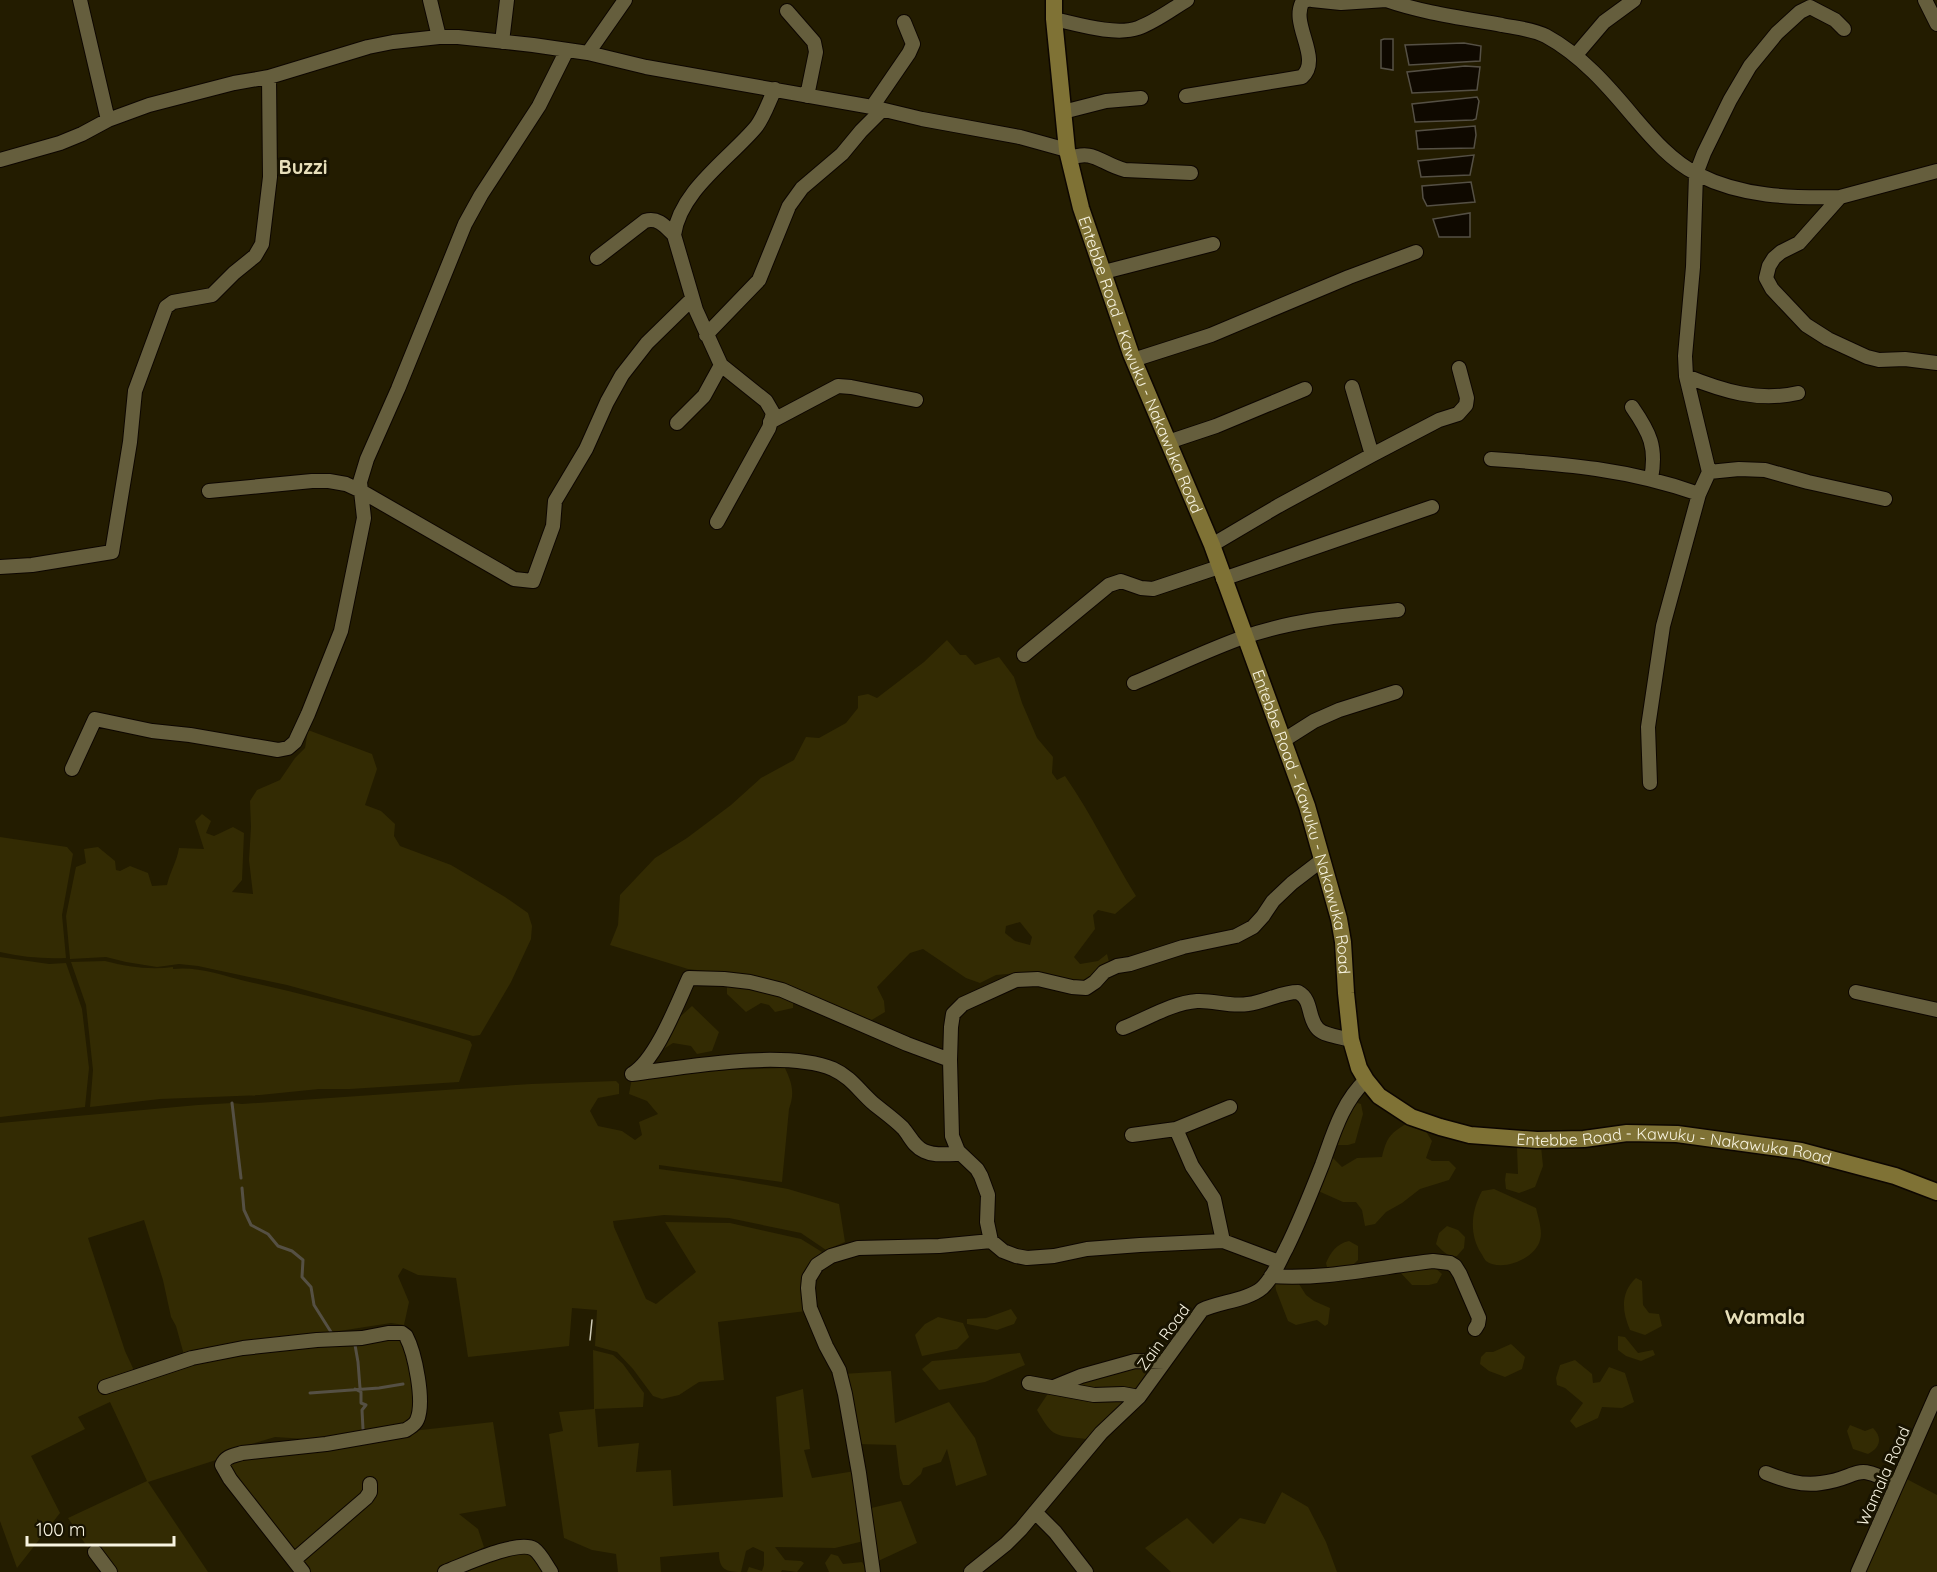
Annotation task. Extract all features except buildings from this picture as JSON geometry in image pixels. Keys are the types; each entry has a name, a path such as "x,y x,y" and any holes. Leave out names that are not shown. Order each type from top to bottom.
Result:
{"main road":[{"name":"Entebbe Road - Kawuku - Nakawuka Road","path":"1054,0 1068,155 1081,208 1133,360 1212,545 1307,806 1339,919 1351,1040 1359,1068 1366,1080 1379,1096 1411,1117 1470,1135 1537,1140 1584,1139 1628,1132 1686,1135 1802,1151 1895,1176 1937,1192"}],"street":[{"path":"80,0 108,120"},
{"path":"430,0 440,37"},
{"path":"502,42 507,0"},
{"path":"588,53 625,0"},
{"path":"1054,19 1089,27 1127,30 1137,28 1187,0"},
{"path":"1186,96 1302,78 1310,62 1300,18 1300,6 1303,1 1308,0"},
{"path":"1312,0 1341,3 1386,0 1409,8 1543,34 1575,56 1614,93 1656,142 1696,174 1720,184 1761,195 1840,197 1937,171"},
{"path":"1575,56 1604,22 1634,0"},
{"path":"1925,0 1937,24"},
{"path":"1650,783 1648,727 1663,626 1699,494 1709,472 1686,376 1685,356 1694,267 1696,174 1730,100 1750,66 1777,33 1800,12 1810,7 1835,20 1844,29"},
{"path":"787,11 814,42 816,52 807,96"},
{"path":"706,335 759,280 789,206 795,197 842,154 877,108 913,44 904,22"},
{"path":"0,160 60,143 108,120 148,105 234,83 269,77 368,47 393,42 458,37 588,53 646,66 877,108 1020,138 1068,155 1087,154 1115,168 1125,170 1191,173"},
{"path":"72,769 95,719 152,731 278,750 288,748 295,742 340,631 364,518 360,482 366,459 403,378 465,224 539,106 567,50"},
{"path":"0,567 32,565 112,552 130,442 135,391 166,307 173,302 212,295 255,256 262,244 270,177 269,77"},
{"path":"674,235 682,212 697,189 757,125 775,89"},
{"path":"1063,112 1106,101 1141,98"},
{"path":"1840,197 1799,243 1774,258 1766,272 1767,283 1806,325 1828,339 1879,360 1905,359 1937,363"},
{"path":"597,258 645,221 657,220 674,235 692,299 721,365 766,401 773,413 769,428 717,522"},
{"path":"1104,272 1213,244"},
{"path":"1133,360 1211,335 1349,277 1416,252"},
{"path":"209,491 329,481 346,484 514,579 533,581 553,526 555,501 585,449 622,375 647,343 692,299"},
{"path":"678,423 704,396 721,365"},
{"path":"1212,545 1372,455 1439,420 1458,414 1466,405 1467,398 1459,369"},
{"path":"1686,376 1742,395 1768,397 1798,393"},
{"path":"771,422 838,386 916,400"},
{"path":"1352,387 1372,455"},
{"path":"1168,442 1216,426 1305,389"},
{"path":"1632,407 1648,431 1653,444 1654,463 1651,479"},
{"path":"1491,459 1585,466 1651,479 1699,494"},
{"path":"1709,472 1755,468 1885,499"},
{"path":"1024,655 1109,585 1121,581 1141,588 1154,589 1221,573 1432,507"},
{"path":"1134,683 1245,637 1338,616 1398,610"},
{"path":"1284,740 1314,721 1339,710 1396,692"},
{"path":"1279,1262 1223,1241 1087,1249 1054,1256 1027,1258 1004,1251 991,1241 987,1222 989,1202 985,1185 977,1169 958,1151 952,1136 951,1027 953,1014 963,1004 1016,980 1038,978 1072,987 1086,988 1104,972 1117,966 1183,947 1236,936 1253,927 1273,901 1322,860"},
{"path":"950,1059 907,1044 782,990 724,979 689,978 651,1054 632,1074 738,1062 795,1060 814,1063 849,1078 866,1097 903,1128 923,1151 934,1154 956,1154 958,1151"},
{"path":"1123,1028 1163,1010 1195,1001 1242,1005 1298,992 1308,1000 1317,1029 1351,1040"},
{"path":"1856,992 1937,1010"},
{"name":"Zain Road","path":"971,1572 1006,1544 1101,1433 1139,1397 1202,1310 1261,1289 1272,1276 1301,1218 1344,1109 1358,1087 1366,1080"},
{"path":"1132,1135 1176,1128 1230,1107"},
{"path":"1176,1128 1192,1166 1214,1199 1223,1241"},
{"path":"873,1572 845,1394 839,1370 810,1308 808,1288 810,1278 817,1265 831,1256 858,1248 939,1246 991,1241"},
{"path":"1272,1276 1293,1278 1433,1261 1450,1263 1460,1274 1477,1312 1478,1324 1475,1329"},
{"path":"105,1387 192,1358 243,1348 362,1338 388,1333 402,1333 406,1336 417,1370 419,1411 417,1420 406,1430 326,1444 230,1456 222,1465 230,1479 303,1572"},
{"path":"1053,1387 1125,1363 1142,1360 1164,1362"},
{"path":"1029,1383 1094,1395 1123,1394 1139,1397"},
{"name":"Wamala Road","path":"1858,1572 1937,1393"},
{"path":"1766,1473 1790,1482 1804,1484 1822,1483 1855,1472 1868,1471 1896,1485"},
{"path":"294,1560 366,1498 370,1492 370,1484"},
{"path":"1035,1512 1055,1532 1086,1572"},
{"path":"445,1572 511,1548 524,1546 538,1552 550,1572"},
{"path":"95,1552 110,1572"}],"shaded area":[{"path":"1393,39 1393,70 1381,68 1381,40"},
{"path":"1464,43 1481,46 1480,61 1409,65 1405,45"},
{"path":"1465,66 1480,67 1477,90 1412,93 1407,72"},
{"path":"1477,97 1479,101 1476,119 1415,122 1412,104"},
{"path":"1475,126 1474,148 1418,149 1416,131"},
{"path":"1474,155 1470,175 1421,177 1418,161"},
{"path":"1471,182 1475,202 1427,206 1423,198 1422,186"},
{"path":"1470,213 1470,237 1439,237 1433,219"},
{"path":"947,640 960,655 966,655 975,665 999,657 1014,677 1037,738 1053,757 1052,773 1057,780 1065,776 1136,896 1115,914 1098,910 1093,915 1095,929 1074,957 1080,964 1098,961 1107,954 1109,962 1087,982 1071,982 1047,973 1031,972 996,975 980,983 966,978 923,949 910,953 877,987 884,1001 885,1012 870,1021 807,993 757,977 688,969 610,945 618,925 620,895 655,858 687,838 731,805 761,778 794,760 806,737 819,738 846,723 858,708 858,696 868,694 877,698 924,662","holes":["1020,922 1032,937 1030,945 1015,941 1005,933 1006,926"]},
{"path":"308,730 372,754 377,769 365,805 381,811 395,824 394,836 400,846 451,865 528,913 532,926 531,939 511,982 480,1035 473,1036 287,985 198,966 179,964 157,967 106,957 70,959 66,916 76,867 86,863 84,849 98,847 115,861 116,870 120,871 130,866 148,873 152,886 167,885 179,848 204,849 195,821 202,814 211,821 206,833 214,836 233,827 244,833 242,880 232,892 253,894 249,860 250,801 257,790 280,780 305,748"},
{"path":"0,837 67,847 73,854 62,915 66,958 33,957 0,952"},
{"path":"0,957 49,964 66,963 82,1009 89,1068 85,1107 0,1117"},
{"path":"105,961 139,967 173,967 173,969 209,972 386,1016 470,1041 472,1045 459,1082 160,1099 90,1107 93,1070 86,1005 71,962"},
{"path":"727,986 769,991 793,1000 793,1008 775,1012 769,1005 761,1003 746,1012 727,994"},
{"path":"692,1006 719,1032 712,1051 697,1054 691,1046 673,1043 657,1051 673,1023"},
{"path":"785,1068 792,1093 782,1182 659,1165 659,1169 788,1189 839,1204 845,1242 826,1250 801,1233 729,1218 664,1215 613,1221 646,1299 656,1304 696,1272 665,1222 730,1223 801,1239 822,1252 812,1263 806,1311 718,1322 724,1380 699,1382 679,1395 662,1399 653,1396 617,1352 595,1346 597,1310 572,1308 569,1346 468,1357 456,1278 418,1275 403,1268 398,1276 409,1302 404,1325 391,1323 184,1355 144,1220 88,1238 125,1351 138,1379 231,1355 395,1336 404,1341 416,1402 410,1419 397,1426 306,1439 275,1437 222,1453 216,1460 148,1482 208,1572 114,1572 90,1551 68,1518 147,1481 110,1402 78,1417 85,1429 31,1456 60,1513 17,1568 0,1521 0,1123 198,1105 531,1084 616,1081 619,1084 619,1094 598,1098 590,1111 598,1126 622,1131 635,1140 642,1135 639,1122 658,1114 647,1101 629,1094 632,1078"},
{"path":"1351,1101 1361,1104 1363,1114 1355,1143 1334,1145"},
{"path":"1409,1122 1422,1125 1432,1141 1426,1158 1432,1161 1449,1161 1456,1168 1449,1180 1420,1189 1386,1212 1375,1224 1365,1226 1362,1210 1356,1202 1343,1202 1316,1190 1326,1160 1333,1158 1342,1167 1357,1158 1382,1157 1391,1136"},
{"path":"1519,1142 1541,1146 1543,1166 1535,1187 1519,1193 1506,1189 1505,1180 1506,1173 1518,1174 1517,1148"},
{"path":"1494,1189 1536,1208 1540,1224 1540,1240 1532,1253 1518,1262 1493,1264 1486,1261 1477,1246 1473,1222 1478,1199 1482,1191"},
{"path":"1447,1226 1458,1230 1465,1237 1464,1248 1457,1256 1448,1254 1436,1244 1439,1233"},
{"path":"1349,1241 1358,1246 1358,1260 1350,1268 1327,1267 1326,1263 1334,1249"},
{"path":"1433,1266 1442,1274 1437,1283 1429,1285 1412,1285 1399,1271"},
{"path":"1287,1278 1299,1284 1306,1295 1314,1301 1330,1308 1328,1324 1325,1326 1317,1320 1296,1325 1288,1321 1276,1290 1275,1281"},
{"path":"1636,1278 1642,1281 1643,1305 1649,1313 1659,1314 1662,1326 1645,1335 1630,1330 1625,1316 1625,1296"},
{"path":"1011,1309 1017,1318 1014,1324 997,1330 967,1324 967,1319 986,1318"},
{"path":"938,1317 963,1323 969,1337 957,1349 922,1356 915,1335 925,1324"},
{"path":"1618,1336 1625,1337 1638,1353 1653,1350 1655,1355 1641,1361 1626,1356 1618,1350"},
{"path":"1511,1344 1525,1357 1522,1369 1505,1377 1489,1371 1480,1364 1481,1357 1486,1352 1493,1352"},
{"path":"593,1350 613,1355 623,1364 644,1393 643,1407 595,1409 598,1447 639,1443 636,1472 671,1470 673,1506 783,1497 776,1397 803,1389 810,1449 804,1450 812,1478 855,1471 864,1541 835,1548 775,1547 785,1560 804,1563 797,1572 782,1570 781,1572 747,1572 749,1567 762,1571 764,1565 764,1552 753,1547 746,1551 741,1572 724,1568 720,1562 719,1552 660,1557 661,1572 618,1572 616,1554 592,1550 564,1538 549,1434 563,1431 559,1412 594,1409"},
{"path":"1020,1353 1025,1365 985,1382 939,1390 922,1369 932,1361"},
{"path":"1575,1360 1592,1374 1593,1383 1600,1382 1609,1367 1625,1373 1634,1402 1622,1408 1602,1407 1598,1418 1576,1428 1570,1421 1583,1403 1565,1388 1557,1385 1556,1378 1560,1365"},
{"path":"1127,1364 1153,1366 1130,1403 1086,1439 1056,1434 1047,1426 1037,1410 1051,1389"},
{"path":"891,1371 895,1423 949,1402 975,1438 987,1475 956,1486 947,1449 941,1462 923,1468 921,1474 909,1485 903,1485 896,1445 856,1444 842,1374"},
{"path":"493,1422 506,1506 459,1514 478,1529 484,1547 439,1572 308,1572 298,1560 377,1491 365,1494 299,1554 292,1551 224,1466 228,1459 412,1431"},
{"path":"1850,1425 1865,1431 1873,1428 1879,1439 1875,1449 1868,1454 1853,1449 1847,1431"},
{"path":"1901,1476 1937,1495 1937,1572 1860,1572"},
{"path":"1282,1492 1308,1507 1326,1542 1337,1572 1171,1572 1145,1548 1187,1518 1213,1544 1240,1518 1265,1524"},
{"path":"901,1501 917,1543 876,1562 867,1509"},
{"path":"503,1547 532,1551 546,1572 450,1572"},
{"path":"831,1554 838,1556 843,1564 862,1562 868,1572 829,1572 825,1563"}],"waterway":[{"path":"232,1103 241,1178"},
{"path":"242,1188 244,1210 251,1225 268,1234 278,1246 292,1251 303,1260 302,1277 311,1287 314,1305 331,1332"},
{"path":"355,1345 360,1388"},
{"path":"310,1393 403,1384"},
{"path":"355,1389 361,1392 361,1403 366,1405 362,1410 363,1429"}],"tram line":[{"path":"590,1340 592,1320"}],"district":[{"name":"Buzzi","path":"303,167"},
{"name":"Wamala","path":"1765,1317"}]}
